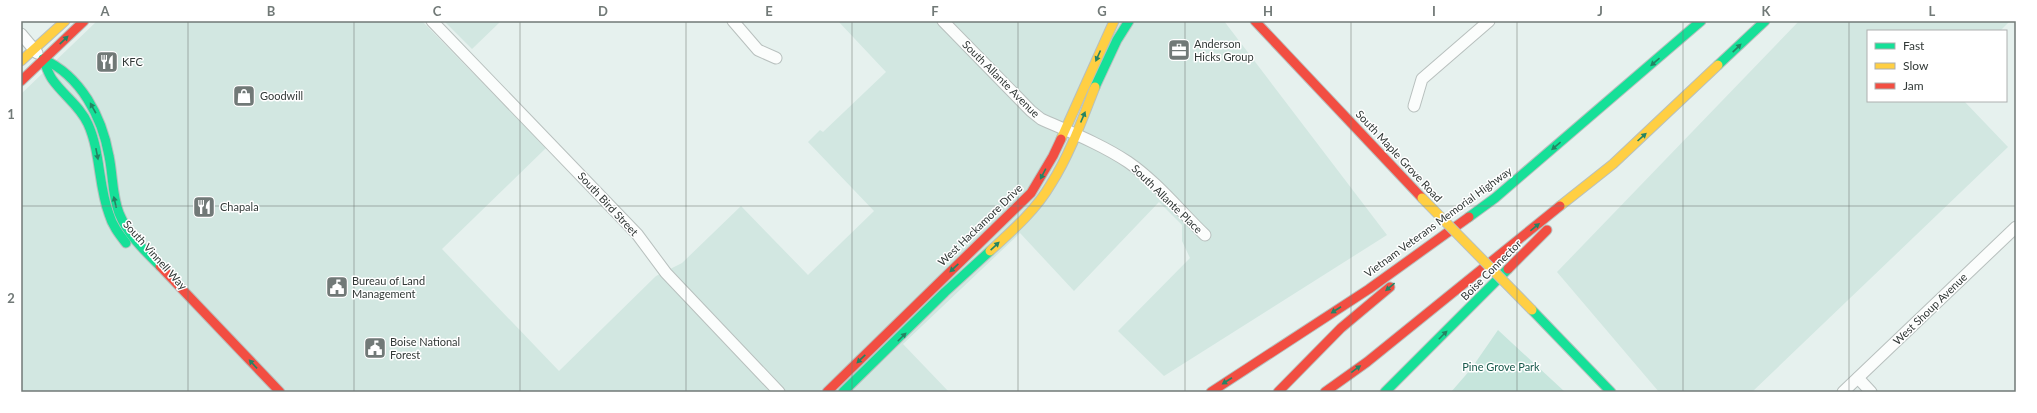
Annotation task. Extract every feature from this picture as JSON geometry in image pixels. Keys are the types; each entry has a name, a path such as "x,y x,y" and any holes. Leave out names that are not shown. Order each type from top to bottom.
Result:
{"main road":[{"path":"21,60 65,21"},
{"path":"21,81 84,21"},
{"name":"West Hackamore Drive","path":"827,392 1024,201 1039,181 1065,129 1114,21"},
{"path":"843,392 891,348 960,278 1023,219 1041,199 1051,185 1076,134 1097,83 1121,32 1129,21"},
{"name":"South Maple Grove Road","path":"1255,21 1422,198 1611,392"},
{"name":"Vietnam Veterans Memorial Highway","path":"1211,392 1368,289 1495,198 1701,21"},
{"path":"1325,392 1367,362 1613,164 1765,21"},
{"name":"South Vinnell Way","path":"43,60 51,77 81,111 89,124 97,153 105,209 113,227 132,250 269,392"},
{"name":"South Vinnell Way","path":"43,60 63,69 90,102 101,122 108,144 116,207 132,237 280,392"},
{"name":"Boise Connector","path":"1385,392 1613,164"},
{"path":"1278,392 1341,328 1495,198"},
{"path":"1396,392 1430,348"}],"street":[{"name":"South Bird Street","path":"432,21 637,234 666,273 779,392"},
{"path":"733,21 758,50 776,58"},
{"name":"South Allante Avenue","path":"943,21 1031,112 1041,119 1065,129"},
{"path":"1414,106 1422,79 1489,21"},
{"path":"21,34 43,60"},
{"name":"South Allante Place","path":"1065,129 1113,153 1137,169 1205,236"},
{"name":"West Shoup Avenue","path":"1843,392 2016,227"},
{"path":"1858,378 1871,392"}],"shaded area":[{"path":"97,21 422,21 546,148 442,249 559,371 656,276 682,263 741,206 808,275 874,211 808,142 820,130 823,132 886,72 838,21 1224,21 1387,235 1164,376 1118,331 1190,258 1182,241 1182,225 1159,202 1074,291 1020,233 903,344 949,392 21,392 21,94"},
{"path":"444,21 501,21 472,49"},
{"path":"1799,21 2010,21 2001,30 1867,30 1867,102 1965,102 2008,147 1752,392 1659,392 1557,272"}],"green space":[{"name":"Pine Grove Park","path":"1498,330 1565,392 1451,392 1471,369"}],"traffic: fast":[{"path":"1095,87 1117,40 1129,21"},
{"path":"1469,217 1495,198 1701,21"},
{"path":"1718,65 1765,21"},
{"path":"43,59 56,66 68,76 88,99 106,141 115,199 119,213 127,228 142,248 160,266"},
{"path":"43,59 52,79 81,112 88,124 95,146 105,203 114,226 126,243"},
{"path":"843,392 945,292 990,251"},
{"path":"1385,392 1508,269"},
{"path":"1532,310 1611,392"}],"traffic: slow":[{"path":"21,61 65,21"},
{"path":"1061,139 1114,21"},
{"path":"1560,206 1613,164 1718,65"},
{"path":"990,251 1023,220 1045,194 1070,149 1095,87"},
{"path":"1422,198 1532,310"}],"traffic: jam":[{"path":"21,81 84,21"},
{"path":"1255,21 1422,198"},
{"path":"827,392 1031,193 1053,156 1061,139"},
{"path":"1325,392 1367,362 1560,206"},
{"path":"1211,392 1369,289 1469,217"},
{"path":"1508,269 1547,230"},
{"path":"160,266 280,392"},
{"path":"1278,392 1341,328 1390,287"}],"place":[{"name":"Anderson Hicks Group","path":"1179,50"},
{"name":"KFC","path":"107,62"},
{"name":"Goodwill","path":"244,96"},
{"name":"Chapala","path":"204,207"},
{"name":"Bureau of Land Management","path":"337,287"},
{"name":"Boise National Forest","path":"375,348"}]}
